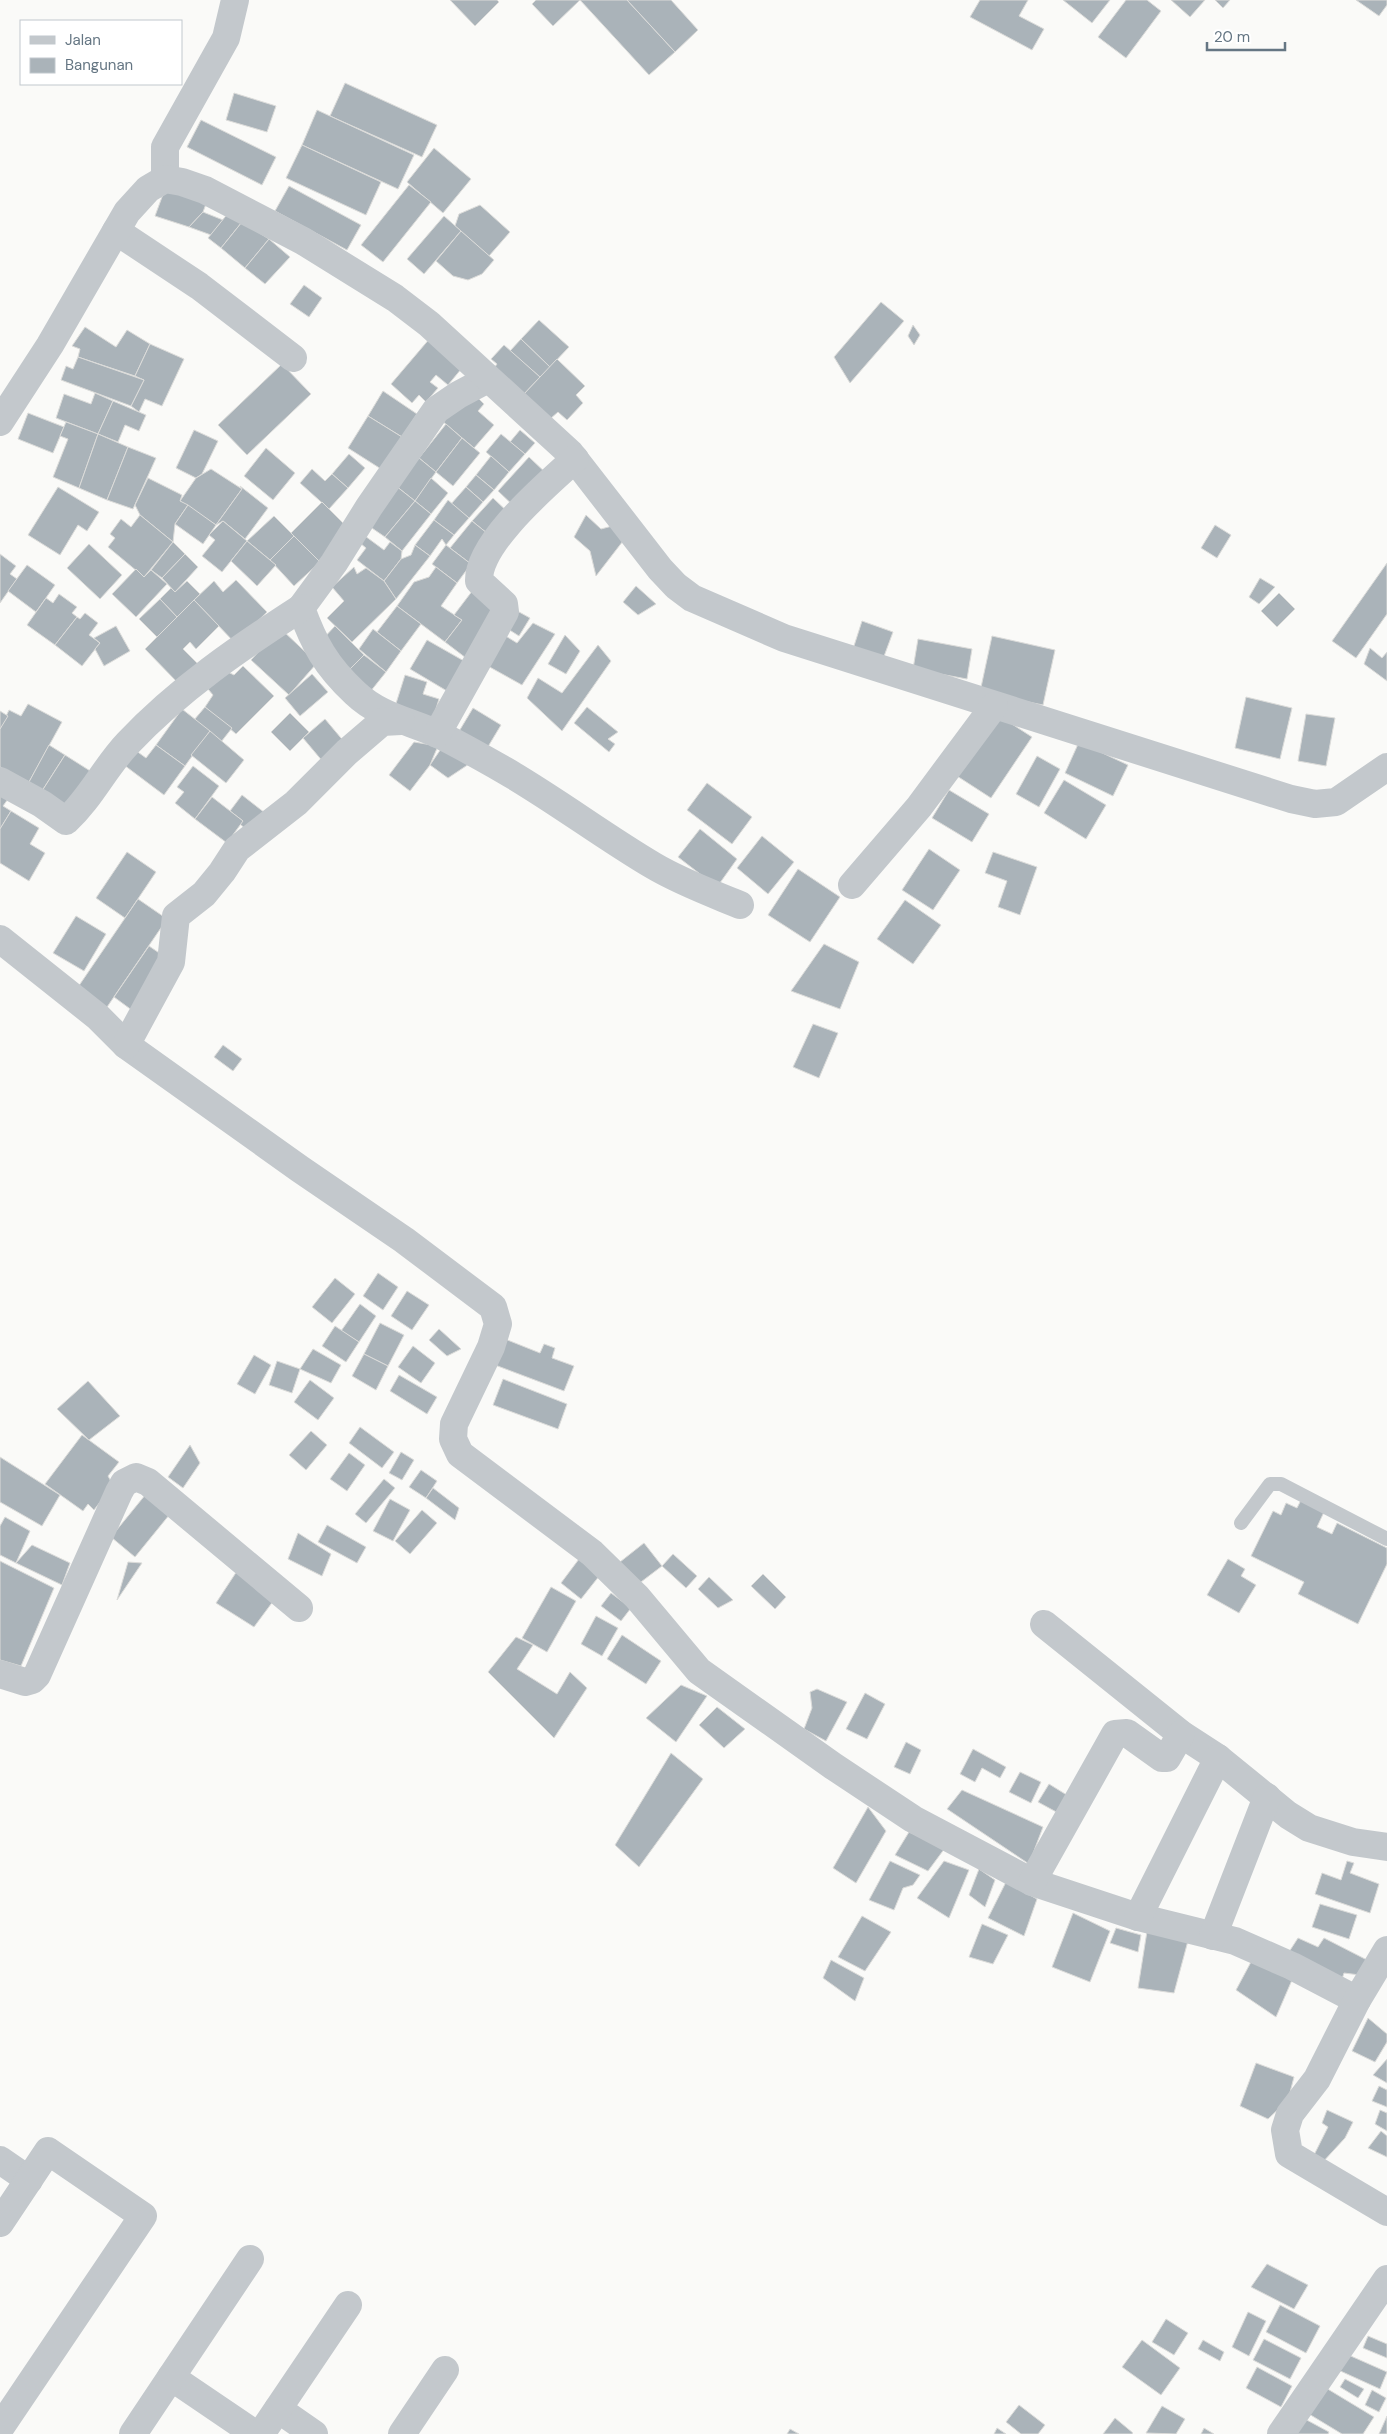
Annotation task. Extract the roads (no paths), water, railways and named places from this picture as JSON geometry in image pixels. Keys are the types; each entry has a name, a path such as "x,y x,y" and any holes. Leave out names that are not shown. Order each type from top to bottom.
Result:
{"street":[{"path":"165,180 165,147 226,38 235,0"},
{"path":"0,422 50,345 127,212 148,189 165,180 182,182 205,190 339,262 395,298 429,324 576,459 660,569 676,586 692,598 784,638 1291,800 1315,804 1336,802 1387,766"},
{"path":"116,231 199,286 293,358"},
{"path":"0,781 42,804 66,820 78,811 127,744 194,682 240,648 301,608 334,563 369,507 436,410 458,394 488,379"},
{"path":"436,734 505,612 504,604 479,581 478,572 483,561 498,536 531,500 576,459"},
{"path":"301,608 313,641 332,668 355,693 376,710 436,734 504,770 555,801 653,866 674,878 740,905"},
{"path":"852,884 919,807 994,706"},
{"path":"126,1045 171,962 176,916 204,894 222,872 237,848 296,803 347,752 382,722 400,721"},
{"path":"0,939 98,1018 126,1045 300,1169 404,1240 493,1307 498,1324 491,1347 454,1424 453,1439 460,1454 592,1553 637,1597 699,1671 833,1766 913,1819 1032,1882 1138,1917 1243,1944 1292,1966 1357,2000"},
{"path":"0,1674 24,1682 32,1680 37,1675 119,1492 124,1483 136,1477 148,1482 299,1608"},
{"path":"1044,1624 1181,1734 1218,1758 1288,1815 1309,1828 1353,1842 1387,1846"},
{"path":"1032,1882 1115,1734 1127,1733 1162,1758 1166,1758 1181,1734"},
{"path":"1138,1917 1218,1758"},
{"path":"1213,1936 1267,1797"},
{"path":"1387,1950 1357,2000 1317,2079 1290,2114 1285,2130 1289,2154 1387,2212"},
{"path":"0,2223 48,2151 143,2216 0,2428"},
{"path":"0,2160 29,2180"},
{"path":"133,2434 250,2260"},
{"path":"1281,2434 1387,2279"},
{"path":"261,2434 348,2305"},
{"path":"402,2434 445,2370"},
{"path":"171,2377 255,2434"},
{"path":"278,2409 314,2434"}],"lane":[{"path":"1241,1523 1270,1484 1281,1484 1387,1539"}]}
